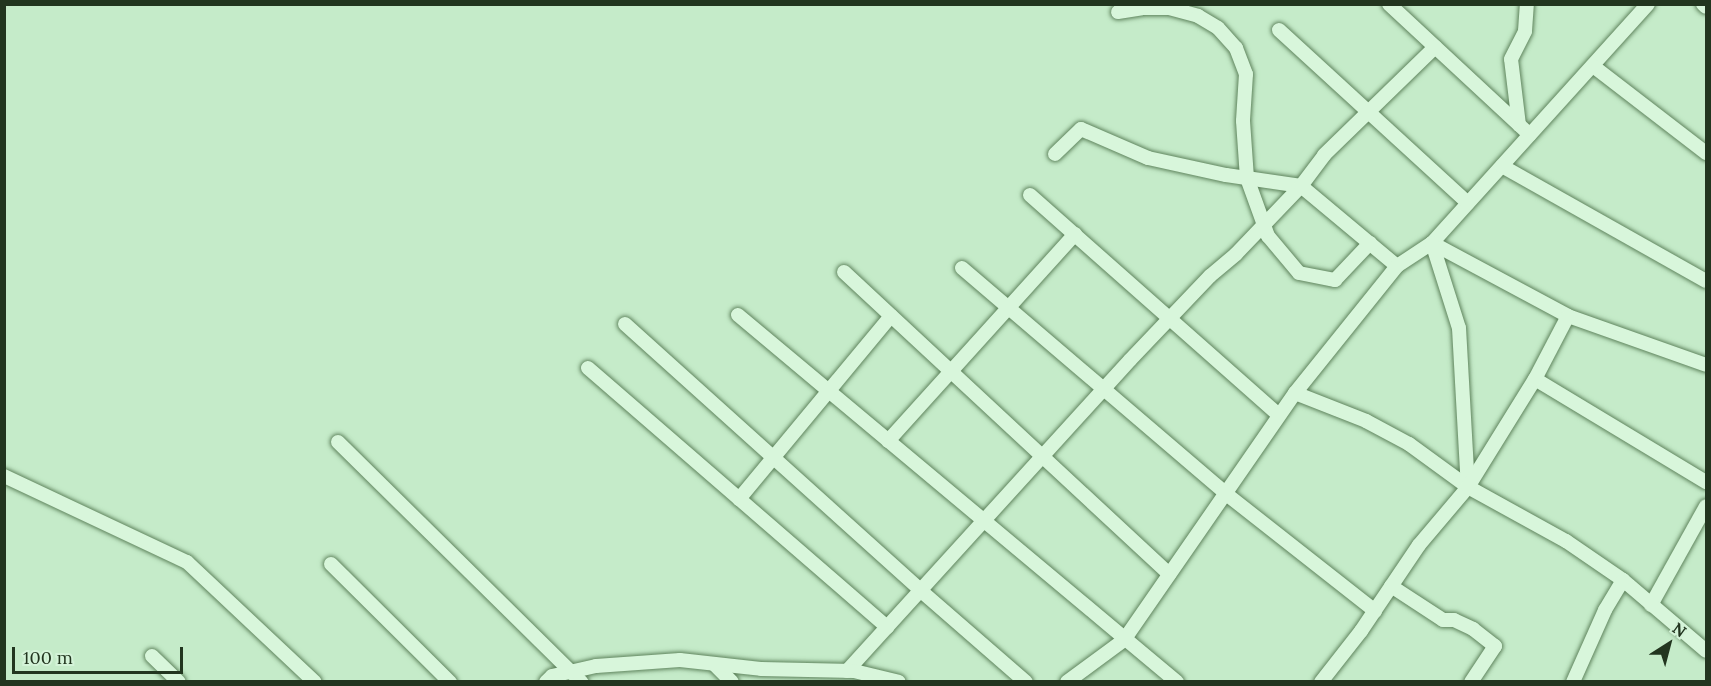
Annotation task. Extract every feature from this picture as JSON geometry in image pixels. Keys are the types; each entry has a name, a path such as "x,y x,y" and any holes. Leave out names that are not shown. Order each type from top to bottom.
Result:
{"street":[{"path":"1389,4 1530,135"},
{"path":"1519,124 1511,59 1525,31 1527,4"},
{"path":"1067,681 1124,640 1295,393 1397,266 1432,243 1648,4"},
{"path":"1118,12 1142,8 1168,8 1198,16 1218,28 1236,48 1246,74 1243,121 1247,178 1268,236 1299,273 1335,280 1370,243"},
{"path":"1279,30 1367,113 1468,203"},
{"path":"847,671 1103,388 1301,186 1324,155 1435,47"},
{"path":"1593,66 1707,153"},
{"path":"1055,154 1081,129 1148,158 1247,178 1301,186 1397,266"},
{"path":"1502,166 1707,281"},
{"path":"1030,195 1279,415"},
{"path":"888,441 1075,234"},
{"path":"1432,243 1568,316 1707,365"},
{"path":"1432,243 1459,328 1468,488"},
{"path":"962,268 1225,493 1375,611"},
{"path":"844,272 1169,574"},
{"path":"738,315 1124,640 1177,681"},
{"path":"739,499 891,316"},
{"path":"1321,681 1375,611 1419,545 1468,488 1535,379 1568,316"},
{"path":"625,324 920,590 1026,681"},
{"path":"588,368 887,627"},
{"path":"1535,379 1707,482"},
{"path":"1295,393 1366,421 1409,444 1468,488 1566,541 1623,580 1707,651"},
{"path":"338,442 576,677"},
{"path":"4,476 187,562 315,681"},
{"path":"1651,605 1707,506"},
{"path":"331,564 450,681"},
{"path":"1573,681 1605,610 1623,580"},
{"path":"1391,586 1443,620 1454,620 1473,629 1495,646 1472,681"},
{"path":"152,656 179,681"},
{"path":"546,681 552,676 576,677 596,666 680,660 761,669 847,671 899,681"},
{"path":"714,664 732,681"}]}
